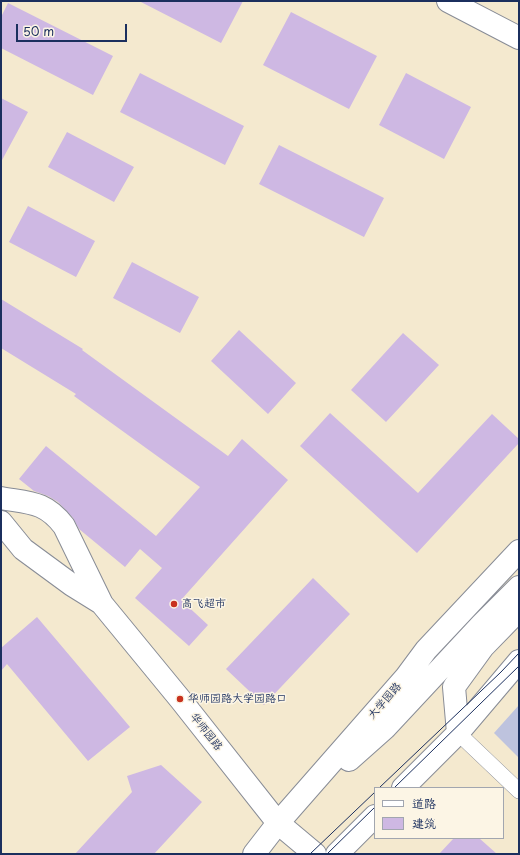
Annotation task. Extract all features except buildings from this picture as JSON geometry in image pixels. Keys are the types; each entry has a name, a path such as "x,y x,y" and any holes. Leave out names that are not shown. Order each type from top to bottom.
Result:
{"main road":[{"path":"448,1 519,38"},
{"path":"1,498 40,505 56,516 64,526 102,604"},
{"path":"1,522 23,549 72,585 102,604"},
{"name":"大学园路","path":"254,854 278,823 406,676 426,650 519,551"},
{"path":"278,823 385,728 489,628 519,587"},
{"name":"华师园路","path":"102,604 180,699 278,823 316,854"},
{"path":"458,733 454,687 483,647 489,628 519,610"},
{"path":"404,787 458,733 519,661"},
{"path":"337,854 374,817"}],"street":[{"path":"458,733 519,791"}],"shaded area":[{"path":"519,705 519,758 494,733"}],"tram line":[{"path":"380,787 519,653"},
{"path":"395,787 519,666"},
{"path":"310,854 374,793"},
{"path":"327,854 374,808"}],"place":[{"name":"高飞超市","path":"174,604"},
{"name":"华师园路大学园路口","path":"180,699"}]}
